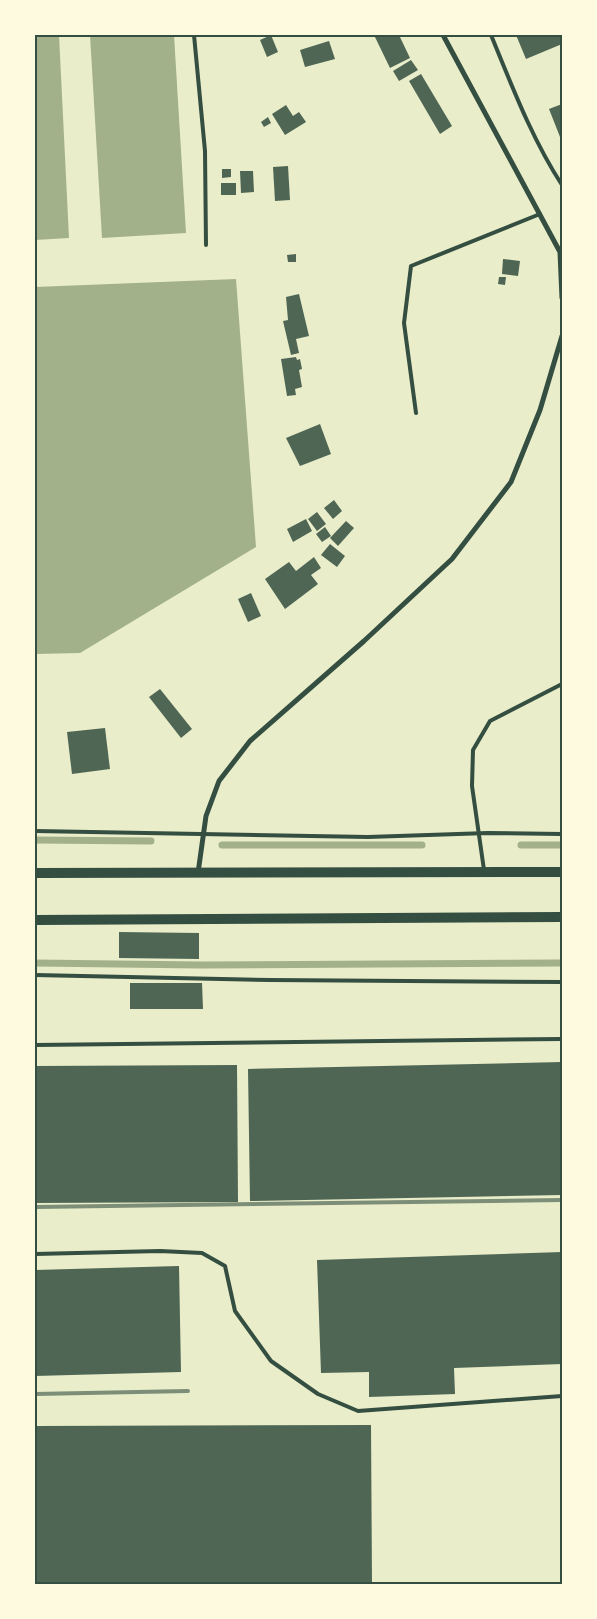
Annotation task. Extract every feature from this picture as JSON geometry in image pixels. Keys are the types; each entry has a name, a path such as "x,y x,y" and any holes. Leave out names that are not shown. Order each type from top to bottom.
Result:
{"main road":[{"path":"35,873 562,872"},
{"path":"35,920 562,918"}],"street":[{"path":"443,35 561,251 562,298"},
{"path":"198,873 206,816 218,781 250,741 364,641 452,559 511,482 540,410 562,336"}],"lane":[{"path":"194,35 204,151 206,246"},
{"path":"491,35 515,92 552,170 562,185"},
{"path":"416,414 404,323 411,266 540,214"},
{"path":"484,872 472,786 473,750 490,721 562,684"},
{"path":"35,832 368,838 478,833 562,834"},
{"path":"35,975 260,980 562,982"},
{"path":"35,1045 562,1039"},
{"path":"35,1254 160,1251 202,1253 225,1266 236,1311 271,1361 318,1394 358,1411 562,1396"}],"shaded area":[{"path":"35,35 59,35 69,238 35,240"},
{"path":"90,35 174,35 186,233 102,238"},
{"path":"236,279 256,547 80,653 35,654 35,287"}],"building":[{"path":"271,35 278,52 267,57 260,40"},
{"path":"374,35 399,35 410,58 390,68"},
{"path":"516,35 562,35 562,44 526,59"},
{"path":"329,41 335,59 305,67 300,50"},
{"path":"411,60 418,70 399,81 393,71"},
{"path":"421,74 452,126 440,134 409,81"},
{"path":"562,104 562,142 549,109"},
{"path":"286,105 293,116 299,112 306,122 285,135 272,114"},
{"path":"268,117 271,123 264,127 261,122"},
{"path":"288,166 290,200 275,201 273,167"},
{"path":"222,169 231,169 231,177 222,178"},
{"path":"240,171 253,171 254,192 241,193"},
{"path":"221,183 236,183 236,195 221,195"},
{"path":"296,254 296,262 288,262 287,255"},
{"path":"503,259 520,261 518,276 502,274"},
{"path":"499,277 506,277 505,285 498,284"},
{"path":"299,294 309,336 296,339 299,353 291,355 283,321 288,320 286,297"},
{"path":"296,357 297,360 300,359 302,369 299,370 302,387 295,389 296,395 287,396 281,359"},
{"path":"320,424 331,454 300,466 286,438"},
{"path":"334,500 342,511 333,519 324,508"},
{"path":"317,512 326,524 317,531 308,519"},
{"path":"306,519 312,531 293,542 287,529"},
{"path":"346,521 354,528 338,546 330,538"},
{"path":"325,527 331,536 322,542 316,534"},
{"path":"330,544 345,556 337,567 321,555"},
{"path":"314,557 321,568 311,575 318,584 285,609 265,579 289,562 296,571"},
{"path":"251,593 261,616 248,622 238,599"},
{"path":"160,689 192,729 181,738 149,697"},
{"path":"105,728 110,769 72,774 67,732"},
{"path":"119,932 199,933 199,959 119,958"},
{"path":"130,983 202,983 203,1009 130,1009"},
{"path":"562,1062 562,1195 250,1201 248,1069"},
{"path":"237,1065 238,1202 35,1203 35,1066"},
{"path":"562,1252 562,1364 454,1368 455,1394 369,1397 369,1372 321,1373 317,1260"},
{"path":"179,1266 181,1372 35,1376 35,1270"},
{"path":"371,1425 372,1584 35,1584 35,1426"}],"waterway":[{"path":"35,840 151,841"},
{"path":"222,845 422,845"},
{"path":"521,845 562,845"},
{"path":"35,963 200,965 562,963"}],"railway":[{"path":"35,1207 562,1200"},
{"path":"35,1394 188,1391"}]}
